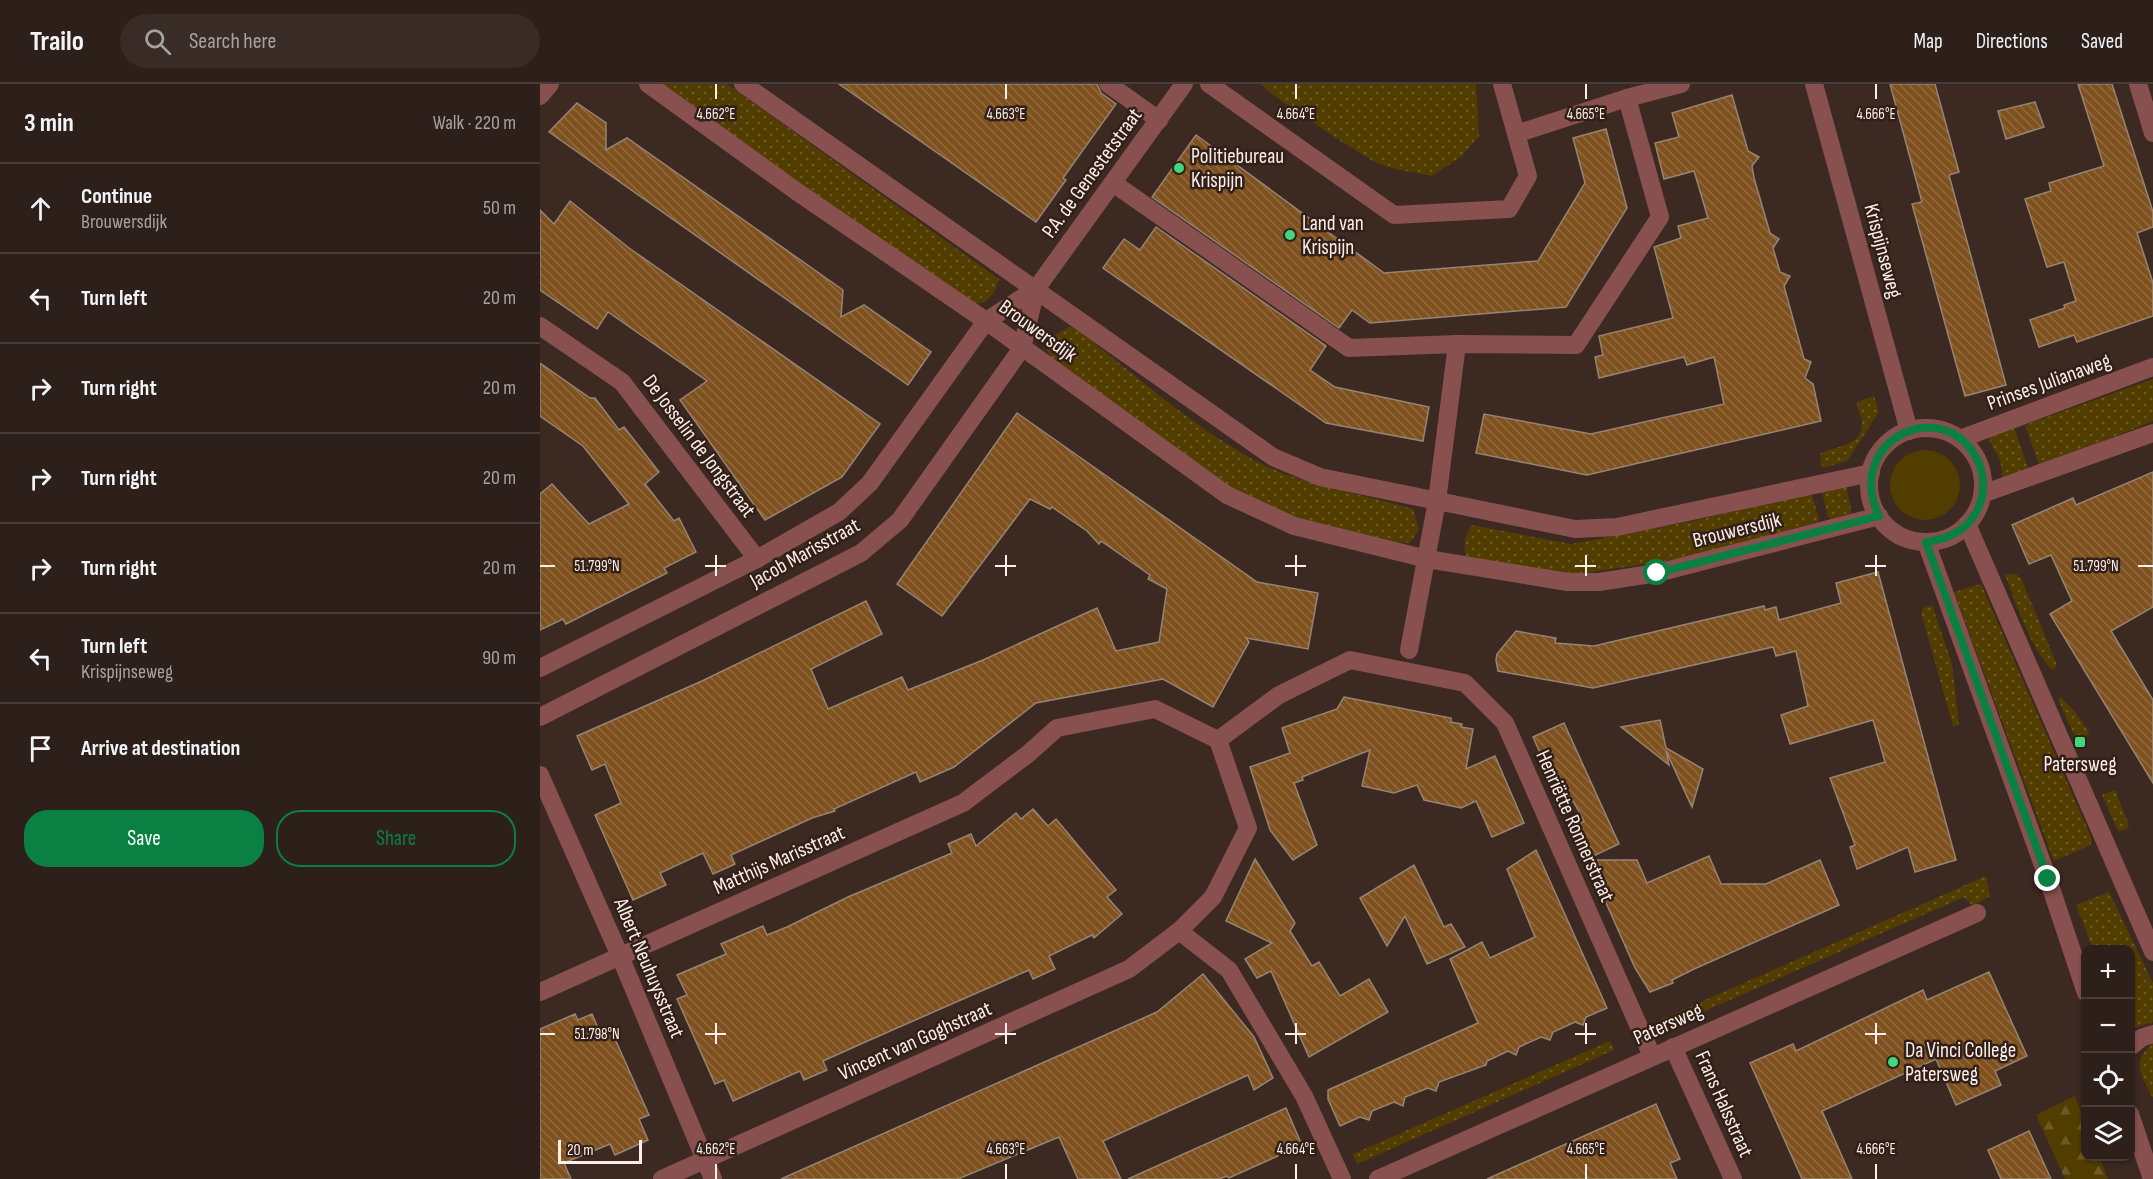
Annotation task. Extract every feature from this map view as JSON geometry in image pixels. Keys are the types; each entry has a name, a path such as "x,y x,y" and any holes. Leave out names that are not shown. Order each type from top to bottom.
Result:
{"street":[{"path":"540,96 550,84"},
{"name":"Brouwersdijk","path":"648,84 796,191 986,321 1227,495 1294,526 1427,559 1568,582 1599,582 1657,573 1879,516"},
{"name":"Brouwersdijk","path":"743,84 1273,457 1320,477 1575,529 1617,527 1871,473"},
{"path":"1108,84 1159,120"},
{"name":"P.A. de Genestetstraat","path":"1036,289 1184,84"},
{"path":"1209,84 1394,215 1509,209 1528,176 1502,84"},
{"path":"1516,134 1627,98 1681,84"},
{"name":"Krispijnseweg","path":"1814,84 1909,431"},
{"path":"2138,84 2153,133"},
{"path":"1113,183 1349,348 1457,344 1576,345 1660,217 1627,98"},
{"path":"986,321 1036,289"},
{"path":"1022,348 1036,289"},
{"name":"Jacob Marisstraat","path":"540,668 757,558 839,512 870,483 986,321"},
{"name":"De Josselin de Jongstraat","path":"540,326 622,382 757,558"},
{"path":"1409,650 1437,501 1457,344"},
{"name":"Jacob Marisstraat","path":"540,717 861,553 900,520 1022,348"},
{"name":"Prinses Julianaweg","path":"1960,439 2153,367"},
{"path":"1941,430 1960,439 1979,463 1982,494 1974,516 1967,524 1948,537 1926,542 1894,532 1879,516 1871,495 1871,473 1884,447 1909,431 1941,430"},
{"path":"1982,494 2153,433"},
{"path":"1967,524 2153,952"},
{"path":"1926,542 2048,879 2081,981"},
{"name":"Henriëtte Ronnerstraat","path":"1218,740 1279,695 1350,660 1465,683 1505,723 1652,1056"},
{"name":"Matthijs Marisstraat","path":"540,992 963,803 1028,754 1057,728 1155,709 1218,740"},
{"name":"Vincent van Goghstraat","path":"662,1179 1130,969 1179,931 1213,897 1248,828 1218,740"},
{"name":"Albert Neuhuysstraat","path":"540,775 620,956 713,1179"},
{"name":"Patersweg","path":"1378,1179 1398,1175 1652,1056 1977,912"},
{"path":"1179,931 1229,970 1304,1096 1342,1179"},
{"path":"2135,1043 2153,1034"},
{"name":"Frans Halsstraat","path":"1673,1047 1733,1179"},
{"path":"2135,1129 2152,1179"}],"green space":[{"path":"658,84 727,84 999,279 995,291 984,302 967,302"},
{"path":"1262,84 1476,84 1479,136 1462,156 1432,176 1397,169 1377,163 1353,149 1296,111"},
{"path":"1069,327 1078,330 1178,410 1232,447 1285,474 1413,509 1419,529 1410,543 1396,542 1294,519 1229,489 1051,361 1047,349 1049,338"},
{"path":"2153,379 2153,421 2040,467 2025,425"},
{"path":"1874,396 1879,412 1847,461 1822,468 1820,454 1848,444 1859,436 1862,421 1857,402"},
{"path":"2014,428 2029,470 2003,478 2000,460 1988,438"},
{"path":"1932,450 1945,456 1954,465 1958,471 1960,485 1958,499 1950,510 1939,518 1918,520 1900,510 1892,499 1890,478 1900,460 1911,452"},
{"path":"1846,486 1852,513 1831,519 1828,517 1822,492"},
{"path":"1808,494 1812,495 1819,519 1817,522 1691,557 1566,576 1478,560 1466,556 1465,552 1465,540 1472,525 1571,544 1693,521"},
{"path":"2016,574 2021,578 2057,665 2052,670 2030,637 2005,575"},
{"path":"1981,584 2091,837 2091,845 2056,860 2053,859 1954,592"},
{"path":"1932,605 1952,664 1959,725 1953,726 1921,612"},
{"path":"2061,697 2076,713 2090,734 2076,740 2058,699"},
{"path":"2115,790 2129,825 2127,829 2118,831 2102,795"},
{"path":"1986,876 1990,896 1973,906 1964,897 1664,1029 1660,1020"},
{"path":"2109,892 2135,945 2091,945 2076,905"},
{"path":"2135,946 2153,983 2153,1022 2135,1028"},
{"path":"1610,1041 1614,1050 1357,1164 1353,1154"},
{"path":"2153,1043 2153,1098 2142,1076 2140,1063 2146,1050"},
{"path":"2075,1096 2081,1112 2081,1161 2101,1161 2108,1179 2065,1179 2036,1115"}],"building":[{"path":"839,84 1097,84 1101,93 1116,104 1063,178 1066,180 1036,222"},
{"path":"1890,84 1935,84 1959,172 1949,175 2006,385 1965,396 1912,204 1922,202"},
{"path":"2078,84 2112,84 2153,212 2153,227 2137,233 2153,283 2153,316 2077,342 2074,335 2039,347 2030,320 2065,308 2064,305 2076,301 2064,262 2047,267 2025,199 2051,191 2049,183 2104,166"},
{"path":"1732,95 1748,151 1759,157 1752,166 1754,178 1770,233 1779,239 1773,248 1780,272 1790,276 1784,286 1804,359 1811,362 1805,378 1813,384 1821,421 1587,475 1476,453 1484,414 1591,434 1724,404 1714,357 1687,365 1684,357 1599,378 1595,357 1603,355 1599,336 1673,318 1654,247 1681,238 1678,226 1708,218 1694,171 1664,179 1655,143 1679,137 1672,113"},
{"path":"2035,102 2044,127 2006,139 1998,111"},
{"path":"577,103 606,123 606,150 627,138 843,290 841,317 864,305 931,352 908,385 549,132"},
{"name":"Land van Krispijn","path":"1606,129 1627,208 1566,307 1370,323 1352,310 1339,328 1152,197 1196,135 1384,273 1538,261 1585,183 1573,138"},
{"path":"570,201 629,248 880,424 842,477 765,520 680,400 707,381 608,312 597,329 540,290 540,210 554,224"},
{"path":"1156,227 1326,346 1310,370 1335,387 1429,407 1423,441 1326,423 1103,268 1124,239 1140,250"},
{"path":"540,363 590,398 595,398 619,430 624,427 659,472 645,484 674,521 679,518 696,552 664,568 667,573 566,624 563,619 540,630 540,494 552,484 589,524 629,504 583,446 540,416"},
{"path":"1017,413 1257,582 1318,593 1308,649 1246,638 1249,642 1213,707 1163,679 1036,703 954,767 920,782 916,772 834,809 835,811 812,818 731,855 735,864 713,874 703,853 660,873 666,885 633,900 595,815 621,803 605,764 592,770 577,736 702,681 866,601 882,634 811,669 828,709 902,677 908,690 983,660 1097,608 1116,651 1159,642 1167,589 1148,579 1150,575 1101,541 1099,544 1087,531 1052,507 1050,509 1030,499 942,616 897,584"},
{"path":"2153,472 2153,607 2111,631 2153,700 2153,783 2050,614 2072,601 2051,555 2029,564 2012,525 2073,498 2076,505"},
{"path":"1878,572 1956,860 1915,872 1908,847 1857,869 1850,847 1855,845 1830,778 1885,762 1873,720 1790,744 1781,715 1808,706 1796,651 1776,656 1773,647 1593,688 1498,671 1497,654 1516,631 1556,638 1555,643 1594,646 1764,606 1765,610 1776,607 1779,620 1841,603 1836,583"},
{"path":"1344,697 1451,718 1451,722 1462,724 1461,727 1473,729 1466,769 1495,756 1524,823 1492,837 1476,801 1461,808 1424,800 1417,785 1394,793 1362,786 1370,750 1302,777 1303,780 1294,783 1317,845 1293,860 1270,830 1250,767 1290,753 1282,728 1337,709"},
{"path":"1660,720 1666,748 1703,769 1692,807 1666,751 1669,765 1621,727"},
{"path":"1564,723 1619,844 1587,859 1573,828 1584,821 1573,801 1563,805 1533,737"},
{"path":"1033,809 1048,826 1056,819 1116,890 1107,897 1122,914 1094,938 1092,935 1049,956 1055,969 1033,979 1029,970 863,1043 823,1061 827,1070 804,1080 800,1071 733,1101 724,1080 715,1084 677,999 687,995 677,975 726,954 721,944 763,926 767,935 787,927 848,897 952,853 948,844 971,834 976,846 1016,813 1021,819"},
{"path":"1536,850 1607,1008 1586,1017 1583,1025 1575,1022 1553,1032 1550,1040 1541,1037 1519,1047 1516,1055 1508,1051 1487,1061 1486,1065 1439,1082 1436,1091 1428,1088 1405,1097 1403,1106 1394,1102 1372,1111 1369,1120 1360,1117 1340,1126 1328,1099 1328,1090 1478,1023 1450,959 1482,942 1490,958 1535,937 1507,869"},
{"path":"1709,856 1721,884 1766,884 1820,860 1839,905 1694,969 1672,980 1673,983 1650,992 1635,968 1587,860 1637,860 1647,883"},
{"path":"1255,859 1295,923 1290,931 1312,966 1319,962 1340,996 1369,979 1388,1012 1309,1057 1271,971 1257,978 1245,959 1272,943 1226,921"},
{"path":"1414,865 1444,927 1451,924 1465,947 1427,964 1405,916 1387,946 1360,898"},
{"path":"1989,972 2027,1056 1995,1071 2001,1085 1956,1105 1936,1059 1822,1111 1852,1179 1802,1179 1750,1063 1793,1044 1796,1051 1923,990 1927,1000"},
{"path":"1203,974 1254,1037 1273,1078 1254,1090 1248,1075 1103,1141 1121,1179 1078,1179 1059,1137 958,1179 781,1179 1157,1012"},
{"path":"575,1014 578,1020 592,1014 601,1035 611,1030 649,1115 639,1119 648,1140 615,1155 610,1144 564,1163 571,1179 540,1179 540,1029"},
{"path":"1656,1104 1680,1159 1670,1163 1677,1179 1487,1179"},
{"path":"1286,1108 1301,1143 1229,1178 1226,1176 1220,1179 1128,1179"},
{"path":"2029,1131 2051,1179 2001,1179 1988,1150"}],"place":[{"name":"Politiebureau Krispijn","path":"1179,168"},
{"name":"Land van Krispijn","path":"1290,235"},
{"name":"Patersweg","path":"2080,742"},
{"name":"Da Vinci College Patersweg","path":"1893,1062"}],"route":[{"path":"1657,573 1879,516 1874,506 1870,484 1874,464 1884,447 1900,435 1920,429 1941,430 1960,439 1974,454 1982,473 1983,484 1979,505 1974,516 1958,532 1926,542 2048,879"}]}
